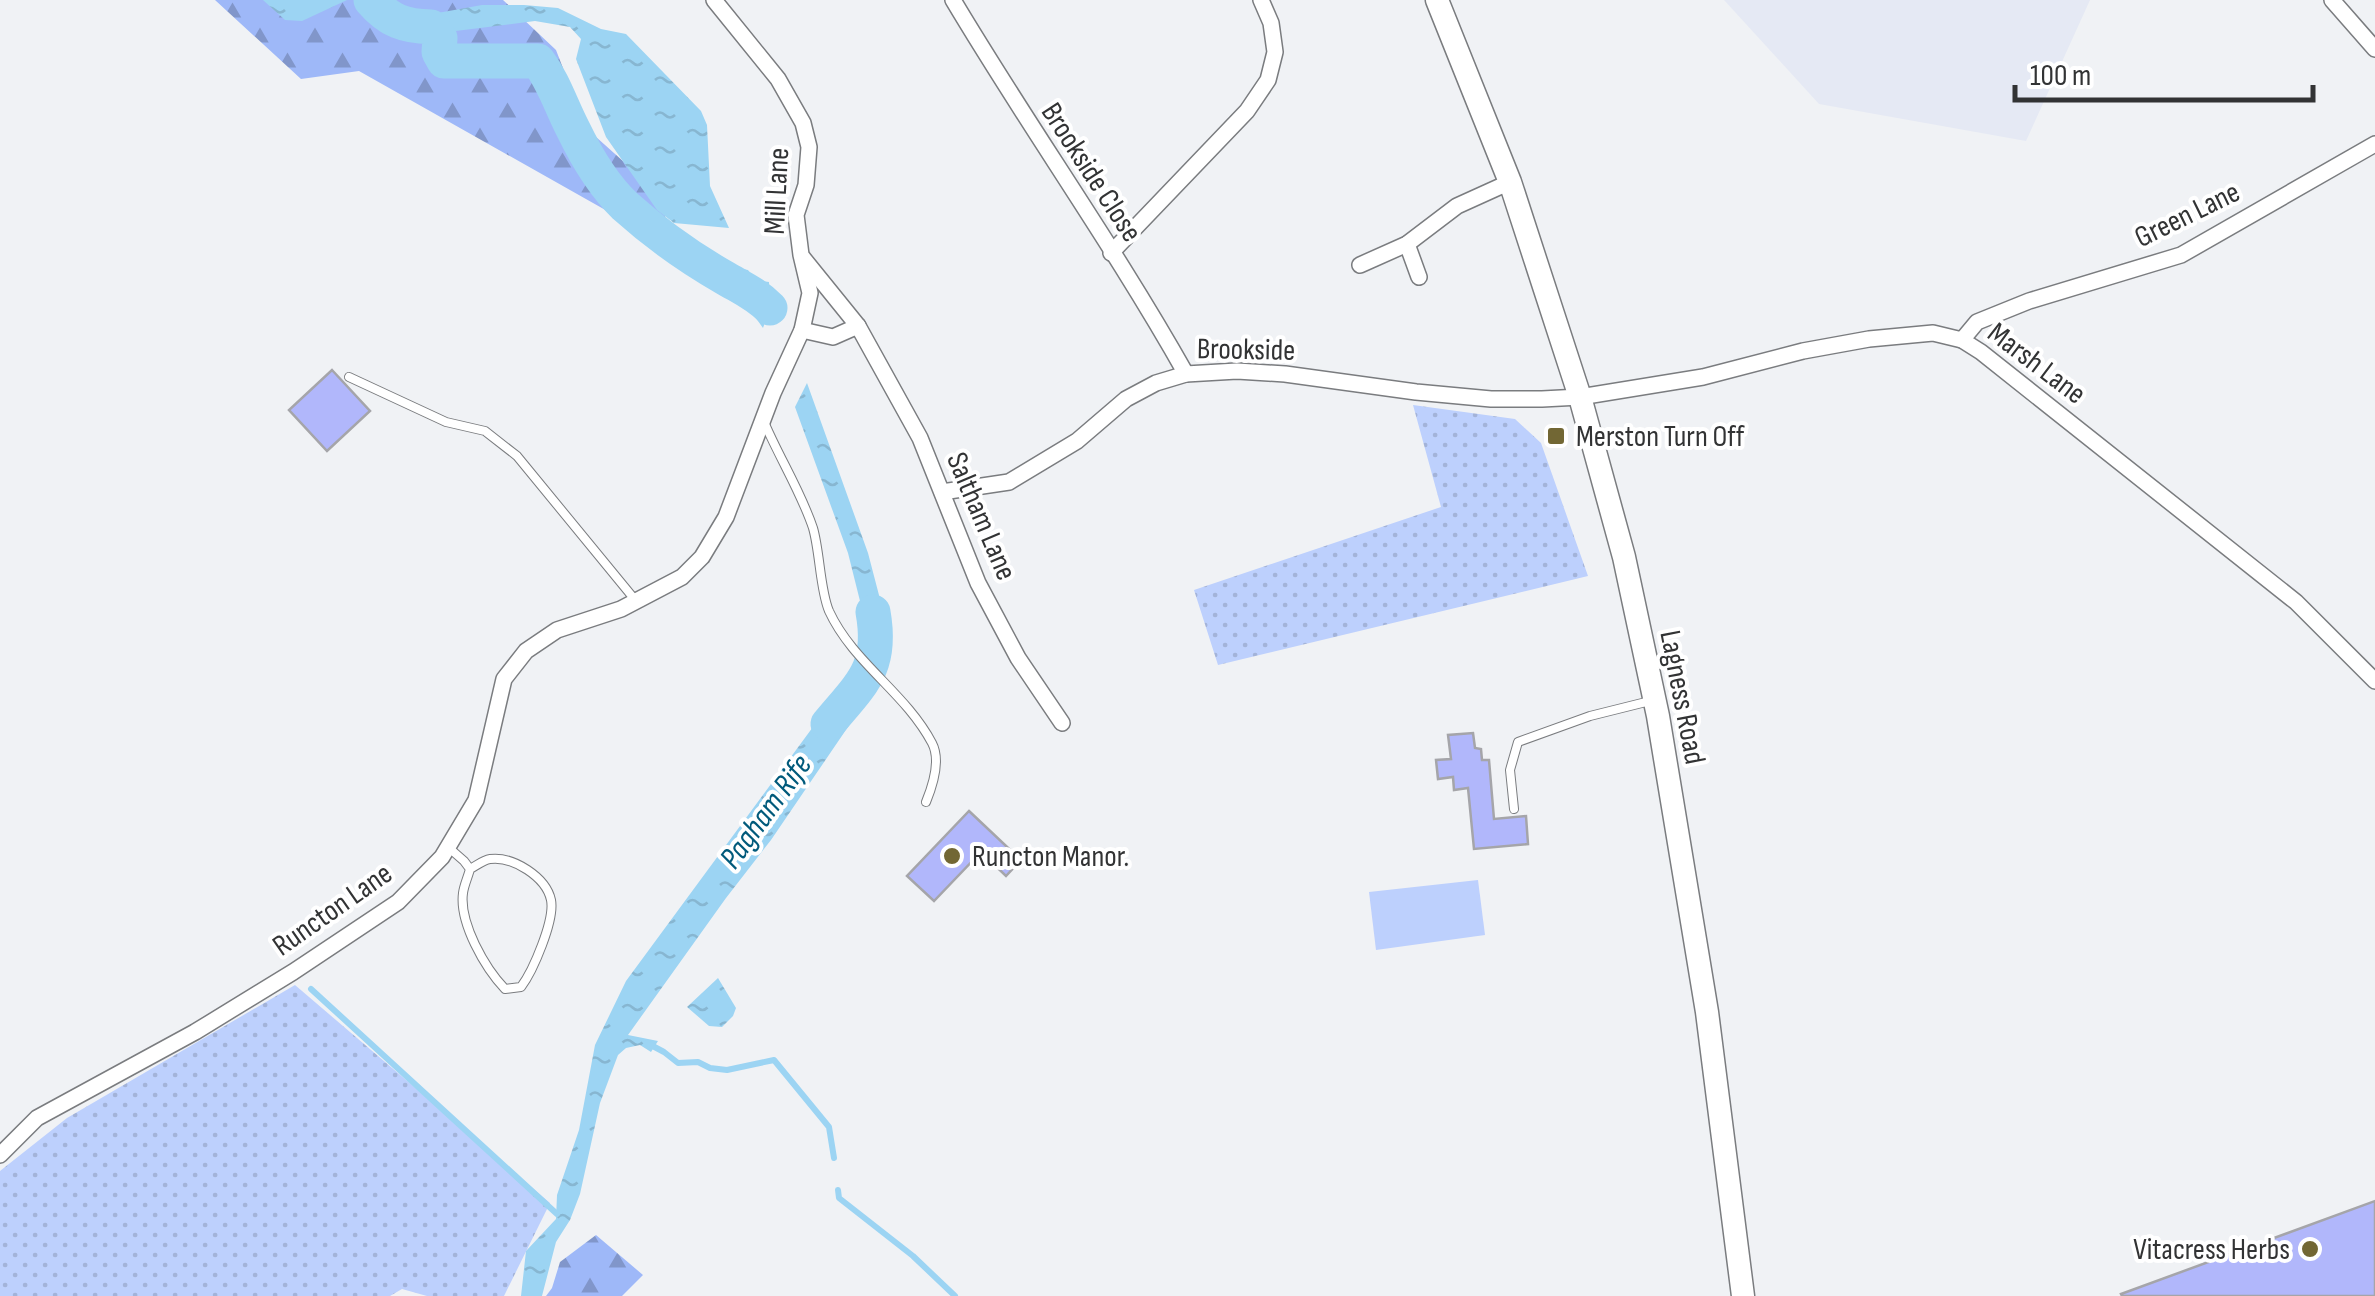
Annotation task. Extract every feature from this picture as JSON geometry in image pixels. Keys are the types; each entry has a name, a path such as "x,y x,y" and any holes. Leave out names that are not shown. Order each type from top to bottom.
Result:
{"main road":[{"name":"Lagness Road","path":"1438,0 1510,182 1580,397 1624,557 1654,700 1707,1012 1744,1296"}],"street":[{"name":"Mill Lane","path":"714,0 778,79 803,123 810,147 806,185 796,215 810,293"},
{"name":"Brookside Close","path":"953,0 1186,374"},
{"path":"1111,252 1247,110 1268,80 1275,52 1271,23 1261,0"},
{"path":"2332,0 2375,49"},
{"name":"Green Lane","path":"1962,340 1977,322 2030,301 2180,255 2375,144"},
{"path":"1360,264 1408,244 1457,206 1510,182"},
{"path":"1408,244 1418,276"},
{"name":"Saltham Lane","path":"801,254 858,326 920,438 978,582 1018,658 1062,722"},
{"name":"Runcton Lane","path":"0,1155 37,1118 211,1022 398,902 442,857 476,800 504,678 526,650 557,630 621,609 682,577 702,557 726,517 802,330 810,293"},
{"path":"802,330 833,337 858,326"},
{"name":"Marsh Lane","path":"1580,397 1703,376 1803,351 1869,340 1933,333 1962,340 2296,602 2375,681"},
{"name":"Brookside","path":"942,492 1009,482 1077,441 1126,398 1156,382 1186,374 1284,374 1491,399 1580,397"}],"lane":[{"path":"349,377 446,422 485,431 517,456 636,601"},
{"path":"763,420 814,532 828,608 858,658 895,691 934,746 933,783 926,802"},
{"path":"1514,810 1510,770 1518,742 1590,716 1654,700"},
{"path":"448,848 470,870 463,894 464,914 491,975 505,990 521,987 548,930 551,901 532,873 506,860 488,859 470,870"}],"shaded area":[{"path":"1724,0 2090,0 2026,141 1819,104"},
{"path":"1413,405 1515,419 1541,443 1588,576 1218,665 1194,590 1441,507"},
{"path":"1478,880 1485,935 1376,950 1369,892"},
{"path":"295,985 550,1203 504,1296 427,1296 402,1289 390,1296 0,1296 0,1171 67,1118"}],"green space":[{"path":"215,0 503,0 556,50 586,128 671,204 655,238 359,71 301,79"},
{"path":"596,1235 643,1275 622,1296 546,1296 560,1262"}],"water":[{"path":"263,0 347,0 302,21 285,20"},
{"path":"359,0 388,0 403,15 421,16 482,5 558,8 601,29 626,34 701,111 707,125 710,186 729,228 674,223 657,210 606,137 576,59 581,39 570,27 535,21 399,38 382,27"},
{"path":"737,268 748,270 755,280 769,282 770,308 763,328 737,292 726,286"},
{"path":"807,383 868,553 880,599 886,638 881,668 862,642 860,601 848,553 795,407"},
{"path":"849,678 867,699 771,840 628,1035 658,1041 651,1052 640,1045 626,1048 618,1055 600,1103 580,1194 556,1242 542,1296 521,1296 526,1251 556,1219 557,1195 579,1130 595,1045 626,981"},
{"path":"718,978 736,1008 722,1027 709,1026 687,1007"}],"building":[{"path":"332,370 370,411 327,451 289,410"},
{"path":"1473,733 1482,760 1489,760 1494,819 1526,816 1528,844 1474,849 1468,788 1454,790 1453,777 1438,779 1436,760 1451,759 1448,735"},
{"name":"Runcton Manor.","path":"969,811 1021,860 1006,876 981,852 934,901 907,876"},
{"name":"Vitacress Herbs","path":"2375,1201 2375,1296 2121,1294"}],"waterway":[{"name":"Pagham Rife","path":"371,0 398,21 431,27 440,38 439,52 444,61 538,61 589,160 617,198 673,245 770,308"},
{"name":"Pagham Rife","path":"828,724 867,674 875,647 873,612"},
{"path":"311,989 557,1214"},
{"path":"647,1043 678,1063 698,1062 710,1068 727,1070 774,1060 829,1127 834,1158"},
{"path":"838,1190 839,1198 913,1256 955,1296"}],"place":[{"name":"Merston Turn Off","path":"1556,436"},
{"name":"Runcton Manor.","path":"952,856"},
{"name":"Vitacress Herbs","path":"2310,1249"}]}
